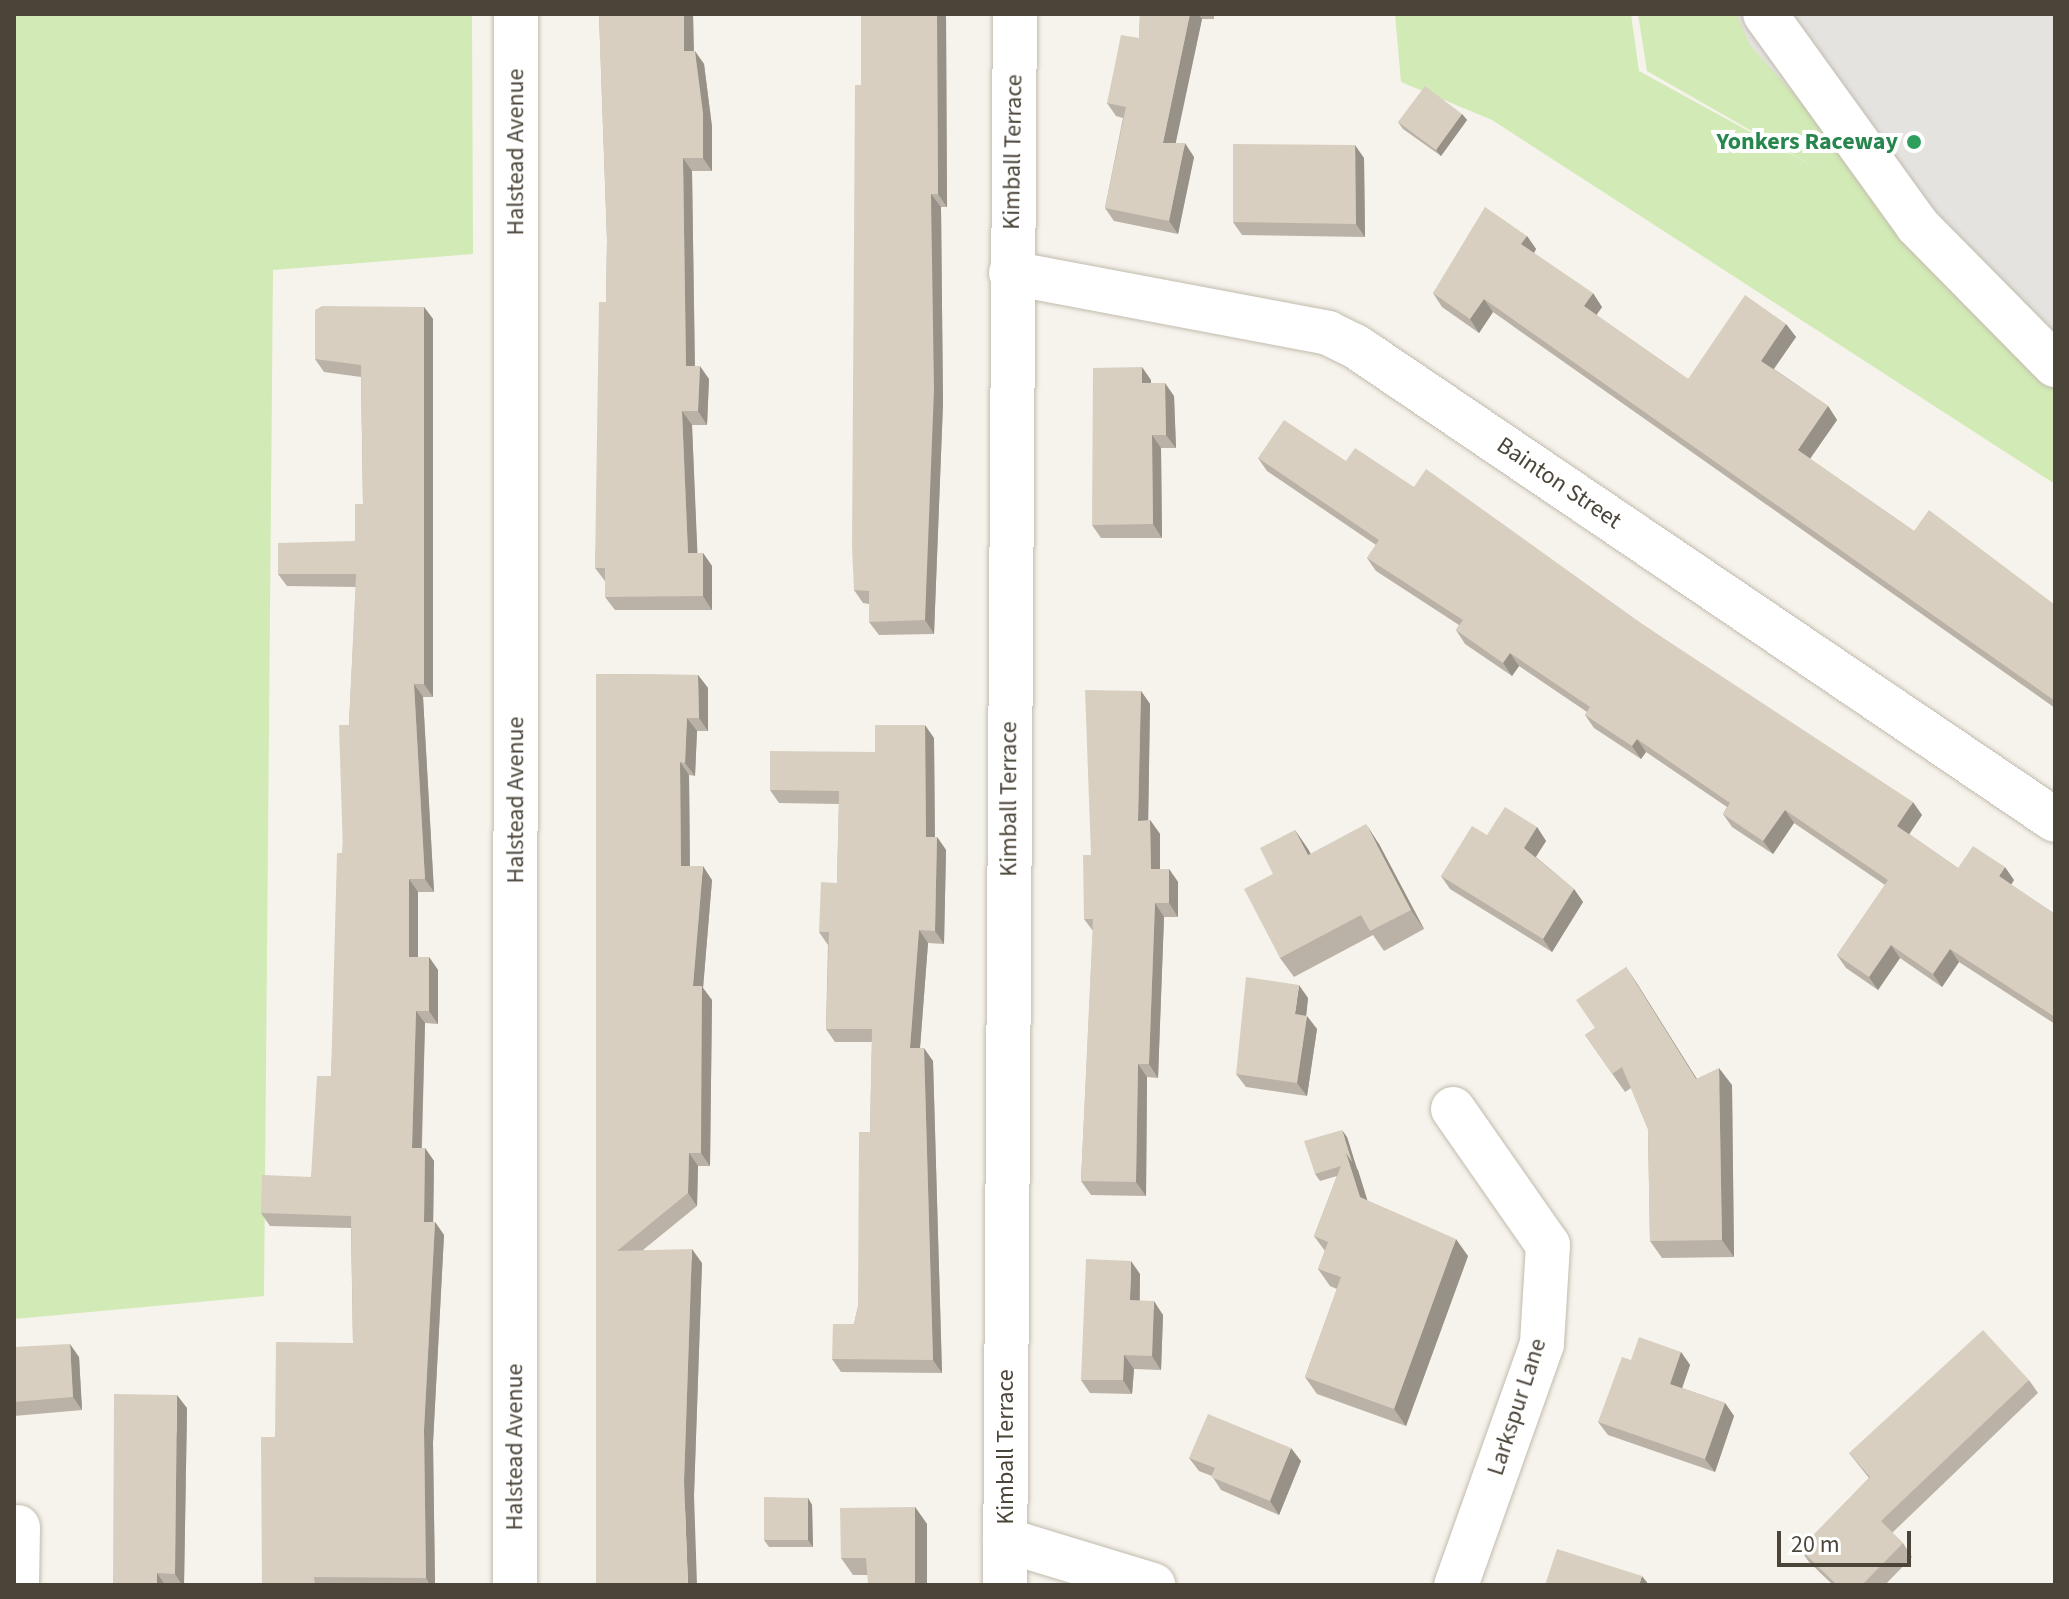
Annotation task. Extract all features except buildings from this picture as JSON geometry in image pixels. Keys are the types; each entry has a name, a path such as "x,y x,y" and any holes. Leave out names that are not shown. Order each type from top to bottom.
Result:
{"street":[{"name":"Halstead Avenue","path":"515,1585 516,14"},
{"name":"Kimball Terrace","path":"1005,1585 1015,14"},
{"path":"1765,14 1917,225 2055,365"},
{"name":"Bainton Street","path":"1011,273 1328,333 1355,346 2055,820"},
{"name":"Larkspur Lane","path":"1453,1109 1548,1245 1542,1344 1456,1585"},
{"path":"17,1585 18,1527"},
{"path":"1005,1540 1153,1585"}],"green space":[{"path":"14,14 472,14 473,254 273,270 264,1296 14,1319"},
{"path":"1395,14 1631,14 1639,71 1818,169 1647,71 1638,14 2055,14 2055,484 1492,120 1401,82"}],"shaded area":[{"name":"Yonkers Raceway","path":"1736,14 2055,14 2055,387 1750,45"}],"place":[{"name":"Yonkers Raceway","path":"1914,142"}]}
